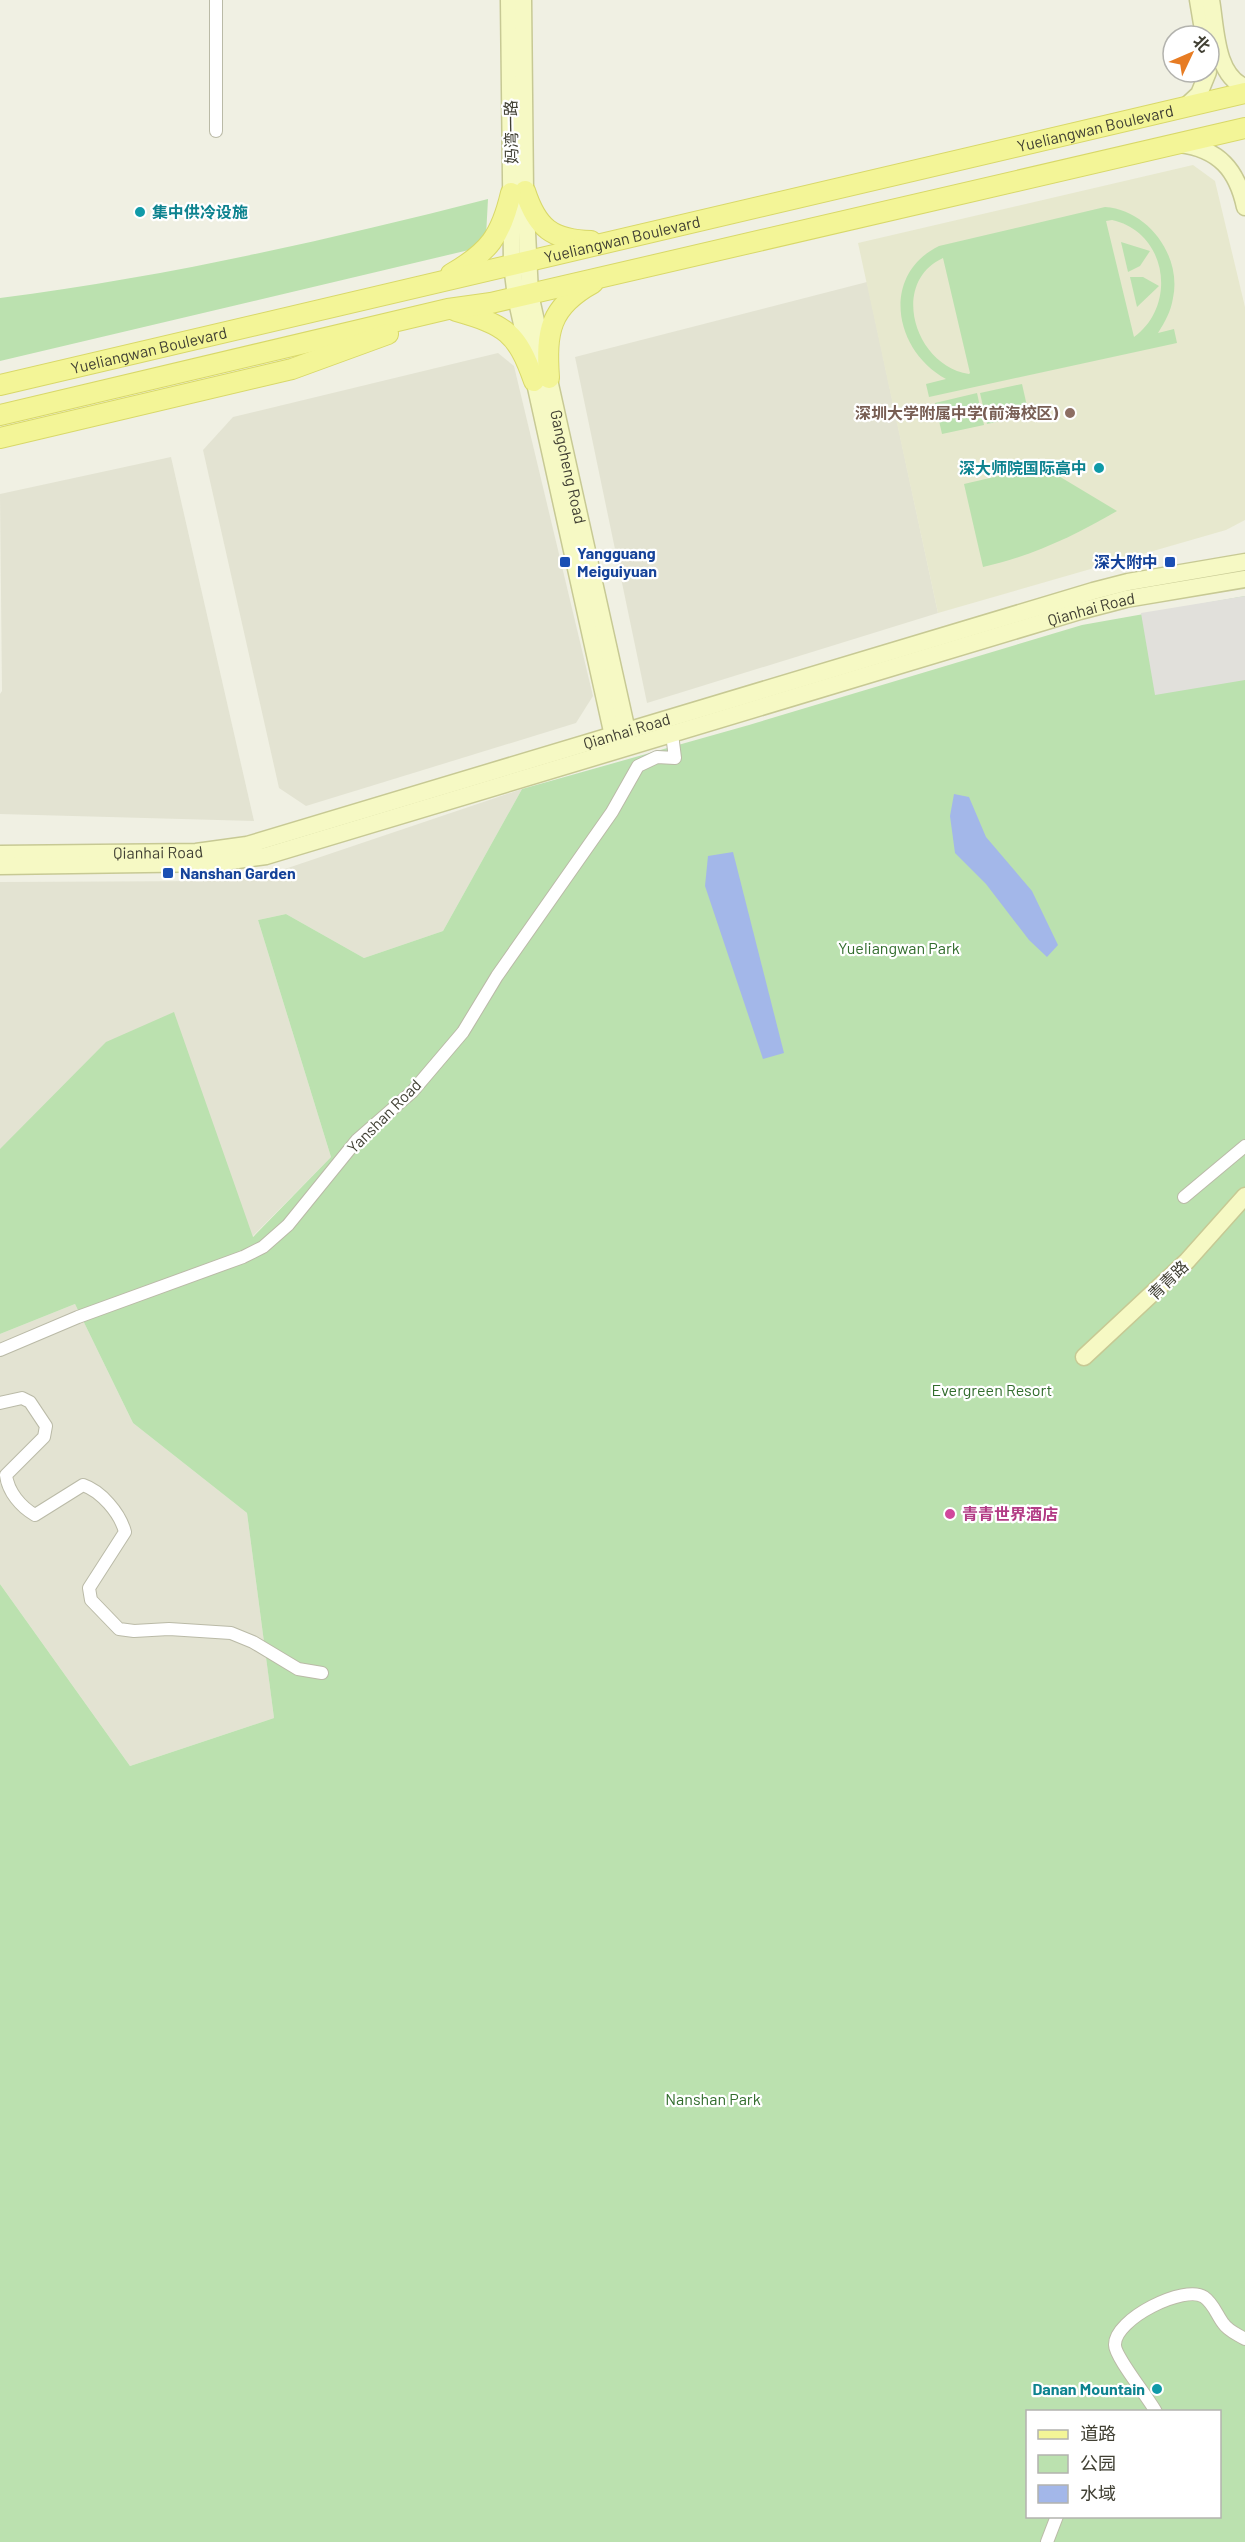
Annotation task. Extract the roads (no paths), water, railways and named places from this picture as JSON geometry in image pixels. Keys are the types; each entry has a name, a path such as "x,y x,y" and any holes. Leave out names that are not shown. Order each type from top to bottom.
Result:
{"main road":[{"name":"Yueliangwan Boulevard","path":"0,385 1245,93"},
{"name":"Yueliangwan Boulevard","path":"0,415 440,311 523,296 1245,128"},
{"path":"428,285 466,265 490,246 518,192 540,225 554,234 567,239 612,242"},
{"path":"542,379 553,319 575,295 591,284 614,274"},
{"path":"0,438 292,369 413,325 440,311 484,319 498,325 510,334 542,379"}],"street":[{"path":"216,0 216,131"},
{"name":"妈湾一路","path":"509,0 520,263"},
{"name":"妈湾一路","path":"518,192 523,0"},
{"path":"1198,0 1202,24"},
{"path":"1211,0 1222,61 1227,73 1238,84 1245,87"},
{"path":"1185,107 1199,94 1203,84"},
{"path":"1180,143 1204,149 1225,164 1238,183 1245,207"},
{"name":"Gangcheng Road","path":"520,263 523,296 622,738"},
{"name":"Qianhai Road","path":"0,866 206,863 250,859 622,738 1093,591 1137,580 1245,562"},
{"name":"Qianhai Road","path":"0,854 196,852 234,848 622,738 672,734 1126,598 1245,579"},
{"name":"Yanshan Road","path":"0,1350 78,1317 243,1257 263,1248 288,1226 357,1140 412,1092 463,1032 497,976 612,812 638,766 657,757 675,758 672,734"},
{"path":"1184,1197 1245,1146"},
{"name":"青青路","path":"1084,1357 1181,1268 1245,1196"},
{"path":"0,1403 22,1398 30,1402 46,1426 44,1437 6,1475 7,1485 25,1509 35,1515 83,1485 93,1488 122,1520 125,1532 89,1588 91,1600 119,1629 231,1633 254,1642 298,1668 322,1673"},
{"path":"1154,2410 1148,2397 1117,2353 1114,2343 1128,2320 1143,2310 1185,2294 1195,2293 1204,2297 1211,2304 1231,2332 1245,2339"},
{"path":"1047,2542 1057,2518"}],"water":[{"path":"954,794 969,797 986,837 1032,891 1058,945 1047,957 1029,940 986,884 955,853 950,816"},
{"path":"733,852 784,1053 763,1059 705,886 708,856"}],"place":[{"name":"集中供冷设施","path":"140,212"},
{"name":"深圳大学附属中学(前海校区)","path":"1070,413"},
{"name":"深大师院国际高中","path":"1099,468"},
{"name":"Yangguang Meiguiyuan","path":"565,562"},
{"name":"深大附中","path":"1170,562"},
{"name":"Nanshan Garden","path":"168,873"},
{"name":"青青世界酒店","path":"950,1514"},
{"name":"Danan Mountain","path":"1157,2389"}],"park label":[{"name":"Yueliangwan Park","path":"899,948"},
{"name":"Evergreen Resort","path":"992,1390"},
{"name":"Nanshan Park","path":"713,2099"}]}
